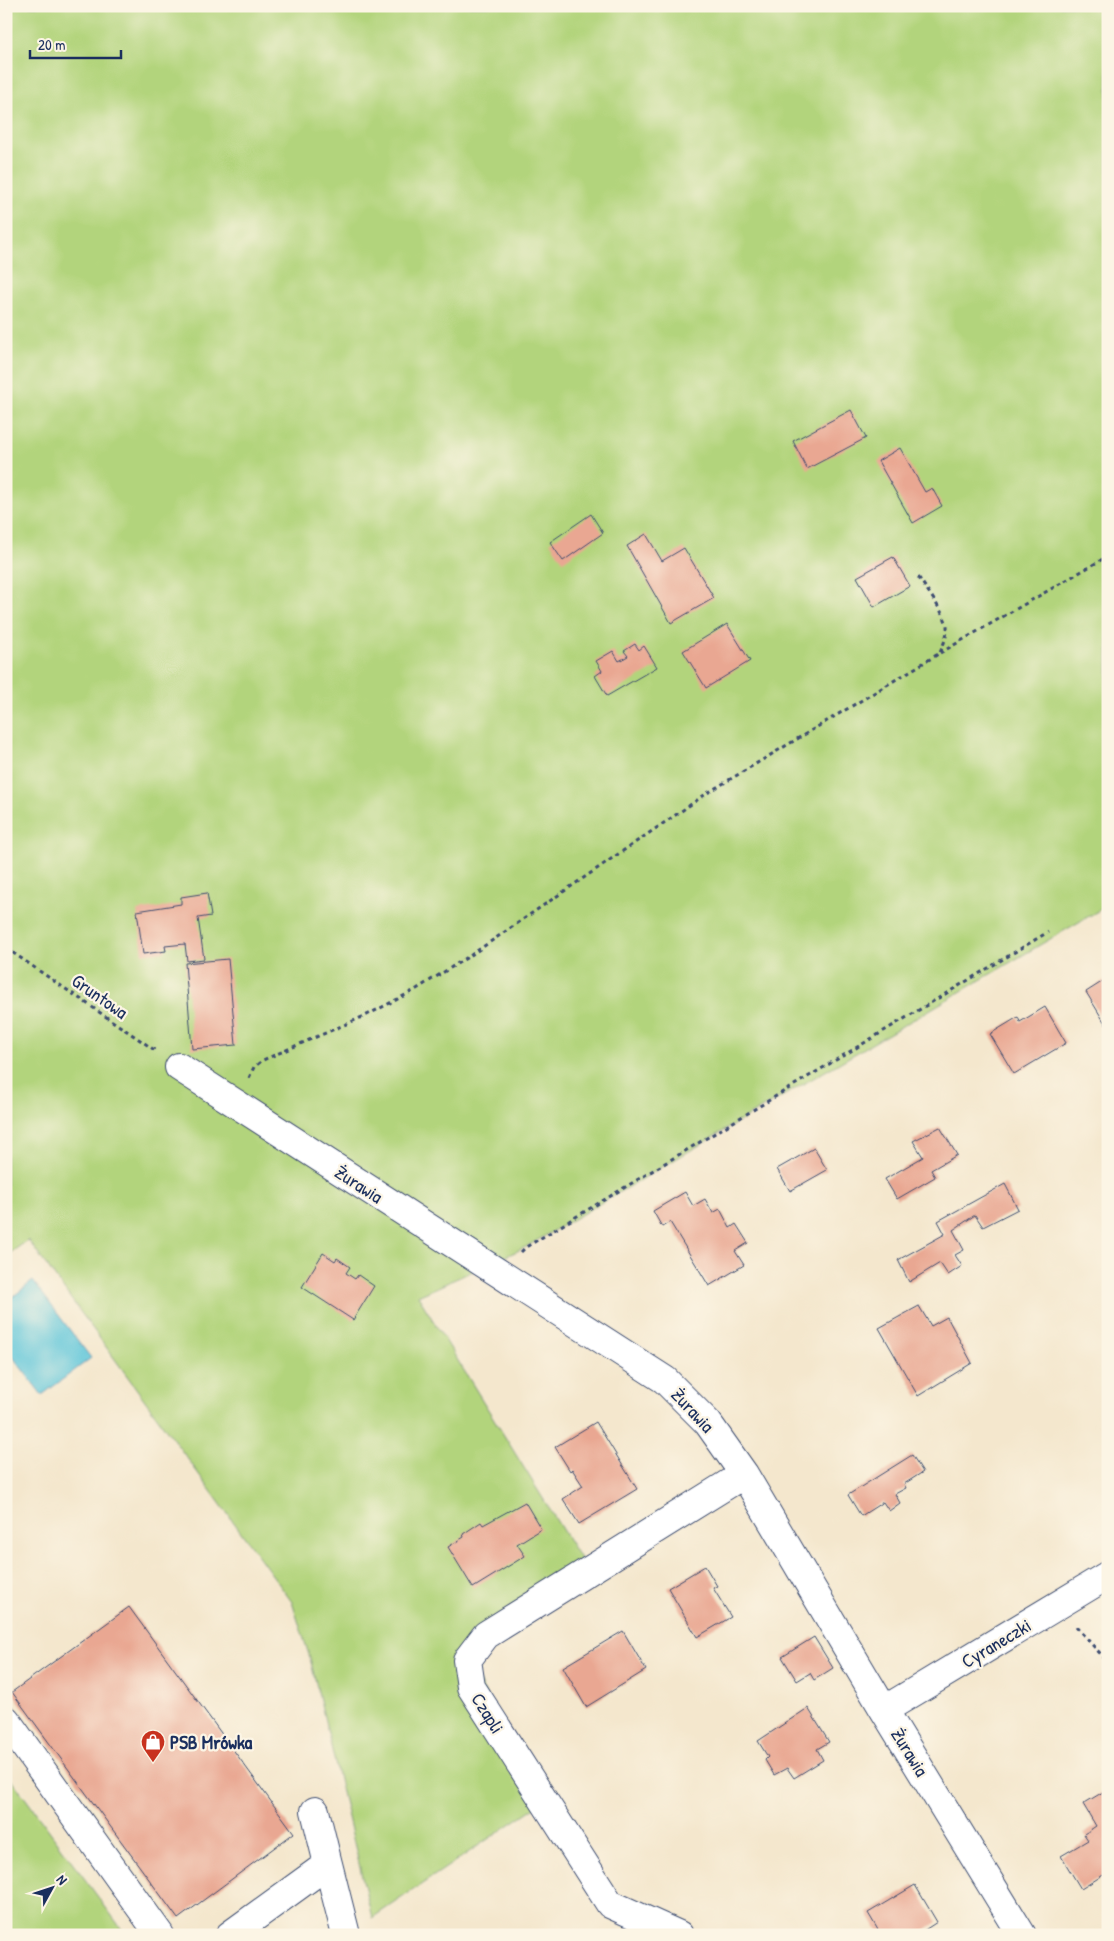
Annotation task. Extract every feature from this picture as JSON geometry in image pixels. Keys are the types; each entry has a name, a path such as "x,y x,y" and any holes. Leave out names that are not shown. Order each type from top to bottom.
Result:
{"street":[{"name":"Żurawia","path":"179,1067 665,1380 708,1423 744,1474 884,1710 1022,1935"},
{"name":"Czapli","path":"679,1935 610,1904 471,1687 468,1660 486,1635 744,1474"},
{"name":"Cyraneczki","path":"884,1710 1108,1575"},
{"path":"6,1720 160,1935"},
{"path":"315,1811 346,1935"},
{"path":"230,1935 328,1864"}],"path":[{"path":"248,1113 246,1085 254,1067 263,1060 367,1015 415,990 471,955 709,792 940,653 1108,556"},
{"path":"918,575 947,626 940,653"},
{"path":"511,1282 511,1265 514,1259 526,1247 1048,932"},
{"name":"Gruntowa","path":"6,948 179,1067"},
{"path":"1061,1604 1077,1627 1108,1662"}],"green space":[{"path":"6,6 1108,6 1108,905 526,1247 418,1296 592,1578 467,1660 544,1801 372,1918 310,1658 292,1602 28,1240 6,1256"},
{"path":"6,1772 126,1935 6,1935"}],"water":[{"path":"33,1281 91,1358 42,1395 6,1348 6,1302"}],"building":[{"path":"851,410 866,438 807,469 793,441"},
{"path":"900,448 925,492 932,488 942,506 913,523 878,461"},
{"path":"591,514 603,533 563,561 550,542"},
{"path":"646,534 662,561 684,548 714,598 671,623 627,546"},
{"path":"893,557 910,586 874,607 857,577"},
{"path":"727,624 750,661 706,688 683,651"},
{"path":"635,644 639,650 644,646 657,667 607,696 595,676 602,671 596,661 613,651 619,661 628,656 624,651"},
{"path":"207,893 211,916 198,918 204,959 187,961 185,944 165,946 166,951 143,954 137,911 181,904 181,897"},
{"path":"228,959 236,1045 192,1049 185,963"},
{"path":"1108,978 1108,1028 1086,992"},
{"path":"1045,1007 1066,1043 1014,1074 990,1034 1018,1017 1020,1022"},
{"path":"940,1127 957,1155 931,1170 935,1177 897,1199 885,1179 923,1157 913,1141"},
{"path":"814,1148 827,1170 790,1191 777,1169"},
{"path":"1005,1184 1018,1209 983,1227 975,1215 953,1230 964,1250 955,1255 962,1266 948,1275 940,1263 909,1282 898,1260 945,1234 938,1221"},
{"path":"685,1192 693,1206 705,1199 713,1213 720,1209 730,1228 736,1224 748,1243 735,1251 744,1265 709,1286 670,1222 662,1227 653,1211"},
{"path":"323,1253 335,1261 337,1258 350,1267 346,1273 355,1279 358,1275 374,1286 353,1320 302,1287"},
{"path":"919,1306 931,1326 947,1317 972,1363 918,1396 879,1328"},
{"path":"596,1422 637,1489 579,1524 563,1499 583,1486 572,1469 570,1471 555,1447"},
{"path":"912,1455 923,1472 904,1484 906,1488 895,1494 900,1503 889,1511 883,1502 861,1516 848,1495"},
{"path":"525,1502 541,1529 517,1544 525,1556 473,1588 448,1547 464,1537 463,1534 481,1522 483,1525"},
{"path":"705,1566 717,1586 713,1588 731,1617 697,1637 668,1588"},
{"name":"PSB Mrówka","path":"129,1607 294,1833 178,1919 12,1692"},
{"path":"623,1631 646,1670 586,1707 563,1667"},
{"path":"814,1637 833,1668 814,1680 810,1673 797,1681 782,1657"},
{"path":"808,1708 829,1742 817,1749 823,1760 794,1778 787,1768 774,1775 765,1760 768,1757 758,1741"},
{"path":"1108,1789 1108,1872 1081,1889 1061,1856 1088,1840 1084,1834 1096,1826 1083,1804"},
{"path":"915,1885 937,1922 917,1935 881,1935 868,1913"}],"place":[{"name":"PSB Mrówka","path":"153,1763"}]}
